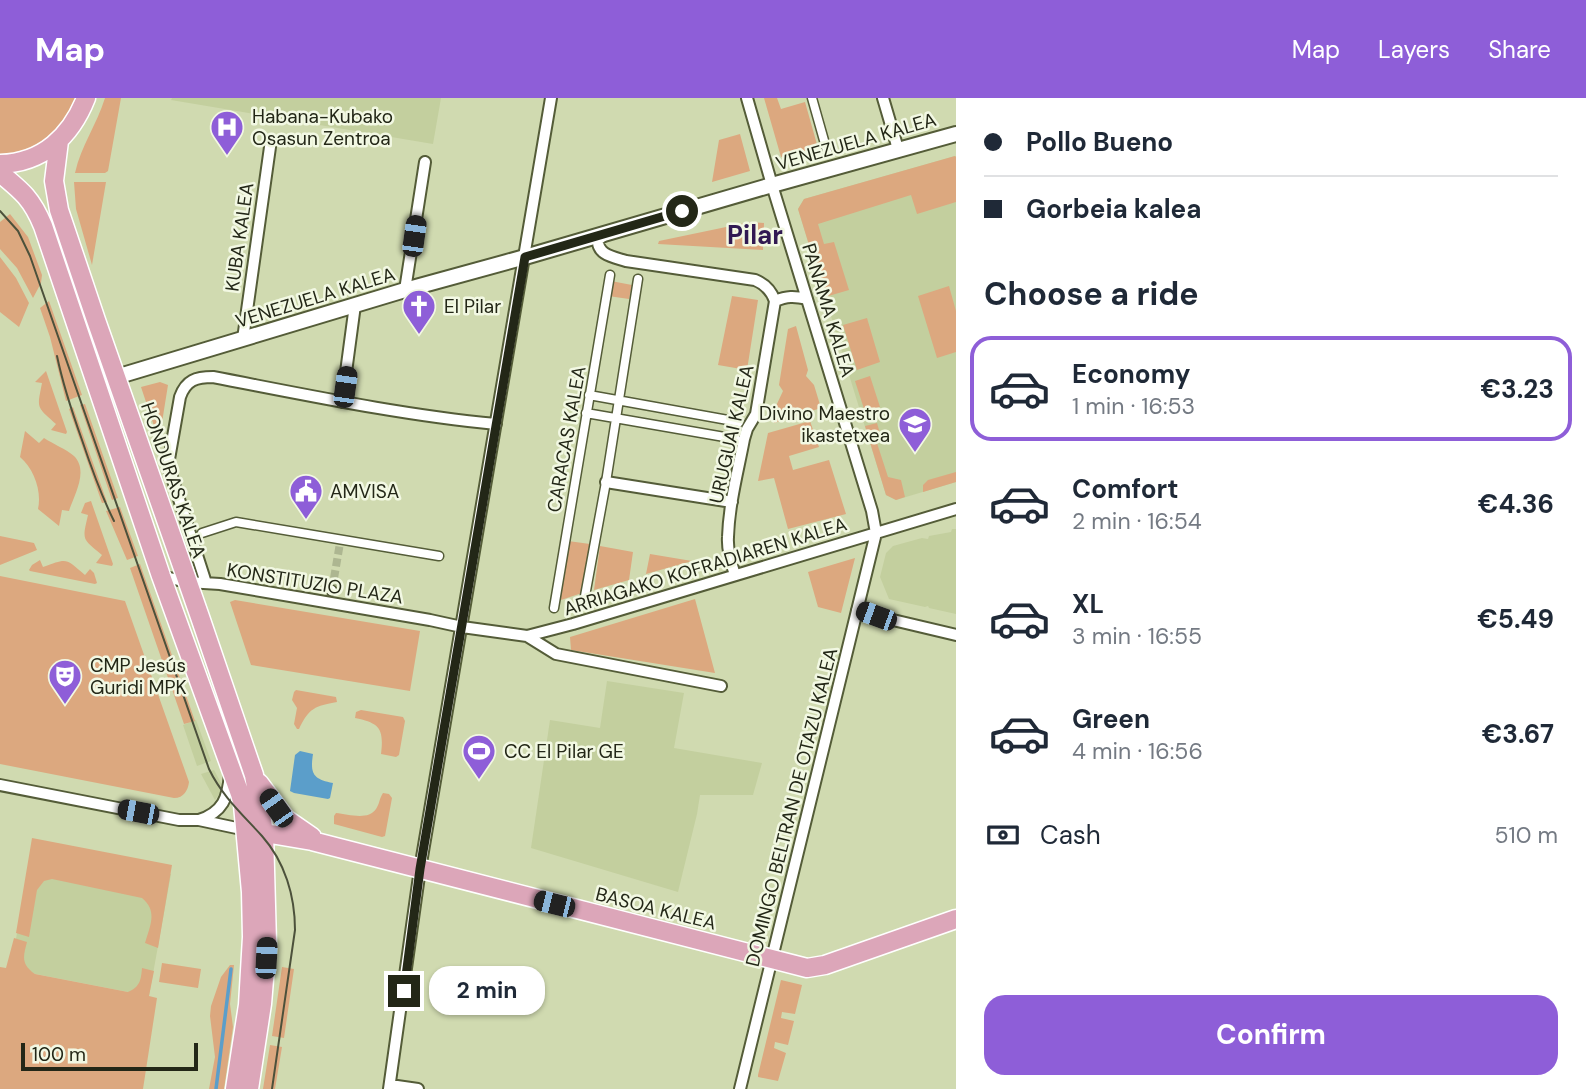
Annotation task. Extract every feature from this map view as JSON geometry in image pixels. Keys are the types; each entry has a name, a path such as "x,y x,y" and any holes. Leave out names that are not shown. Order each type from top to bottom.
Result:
{"main road":[{"path":"0,164 27,160 59,141 80,114 86,98"},
{"name":"HONDURAS KALEA","path":"59,141 54,181 59,210 254,775 255,831"},
{"path":"0,173 25,194 35,207 43,226 161,576 264,858 267,943 265,972 248,1089"},
{"name":"BASOA KALEA","path":"254,775 286,819 327,845"},
{"path":"235,1089 248,1005 252,906 249,869 255,831"},
{"name":"BASOA KALEA","path":"255,831 327,845 807,968 956,919"},
{"path":"249,869 282,848 306,840"}],"street":[{"path":"418,1089 389,1087 420,869 551,98"},
{"name":"PANAMA KALEA","path":"747,98 873,511 876,533"},
{"path":"812,98 827,151"},
{"path":"883,98 898,149"},
{"name":"VENEZUELA KALEA","path":"116,377 405,290 956,134"},
{"name":"KUBA KALEA","path":"243,339 271,140"},
{"path":"405,290 425,162"},
{"path":"606,234 598,240 600,250 626,261 755,280 765,285 775,301 787,296 807,299"},
{"name":"CARACAS KALEA","path":"554,608 610,275"},
{"path":"585,596 638,279"},
{"name":"URUGUAI KALEA","path":"735,575 727,539 732,502 744,439 756,414 775,301"},
{"path":"342,402 355,305"},
{"path":"206,583 169,465 180,397 183,388 198,377 213,377 342,402 496,425"},
{"path":"590,395 739,422"},
{"path":"586,413 736,439"},
{"path":"606,482 732,502"},
{"name":"ARRIAGAKO KOFRADIAREN KALEA","path":"462,627 527,636 956,509"},
{"path":"202,533 236,522 340,542 439,556"},
{"name":"DOMINGO BELTRAN DE OTAZU KALEA","path":"740,1087 876,533"},
{"name":"KONSTITUZIO PLAZA","path":"161,576 462,627"},
{"path":"857,610 956,635"},
{"path":"527,636 556,654 721,686"},
{"path":"200,820 214,814 223,803 229,786 230,768"},
{"path":"3,787 179,820 200,820 255,831"},
{"path":"740,1087 753,1089"}],"shaded area":[{"path":"0,98 77,98 56,131 38,146 0,156"},
{"path":"105,98 121,98 108,171 75,173 81,154"},
{"path":"441,98 433,144 171,100"},
{"path":"764,98 777,98 781,109 805,102 818,148 781,157"},
{"path":"740,134 750,171 712,182 719,140"},
{"path":"955,156 956,482 896,500 886,495 798,209 804,199"},
{"path":"955,156 956,202 917,214 911,195 818,224 824,244 834,242 849,290 825,297 798,209 804,199"},
{"path":"74,182 106,182 92,265 76,209"},
{"path":"10,214 28,237 42,275 33,298 17,268 0,249 0,222"},
{"path":"750,222 764,223 763,250 658,244 659,241"},
{"path":"0,257 16,278 29,303 19,327 0,312"},
{"path":"611,281 632,285 629,299 608,296"},
{"path":"949,286 956,311 956,352 937,358 918,296"},
{"path":"732,296 758,300 747,370 718,365"},
{"path":"49,301 82,395 66,401 40,308"},
{"path":"867,318 880,362 857,370 843,325"},
{"path":"796,326 808,370 806,376 814,385 821,408 774,423 776,406 783,391 779,385 788,329"},
{"path":"46,371 66,434 51,430 56,424 40,406 42,383 35,382"},
{"path":"870,376 880,407 865,412 855,381"},
{"path":"160,382 168,385 159,441 141,387"},
{"path":"85,404 118,498 112,500 80,405"},
{"path":"73,407 107,502 102,503 69,409"},
{"path":"810,421 819,447 789,456 793,470 829,460 846,514 788,529 774,478 758,481 768,433"},
{"path":"877,423 881,437 877,443 888,477 901,480 905,497 896,500 886,495 865,426"},
{"path":"25,431 39,443 44,438 63,449 78,462 79,483 69,511 62,510 59,526 38,509 36,481 20,457"},
{"path":"956,472 956,482 923,492 923,485 928,480"},
{"path":"91,501 112,566 96,563 102,555 85,538 88,515 81,513 85,503"},
{"path":"120,507 138,556 127,560 106,511"},
{"path":"956,529 956,614 889,599 880,577 886,553 893,546 922,538 928,539 929,536 951,532"},
{"path":"0,536 34,543 37,550 0,565"},
{"path":"568,541 590,544 582,593 558,601"},
{"path":"600,546 633,552 629,580 594,590"},
{"path":"650,554 692,561 646,574"},
{"path":"855,558 841,613 818,607 808,572"},
{"path":"40,560 43,567 66,561 85,575 90,569 97,583 29,570"},
{"path":"140,564 195,721 184,724 130,568"},
{"path":"0,576 125,601 189,782 183,795 174,798 0,764"},
{"path":"695,599 715,673 571,650 570,637"},
{"path":"235,600 420,631 410,691 251,665 230,602"},
{"path":"607,681 684,693 674,748 762,763 753,795 700,795 678,892 531,848 550,720 600,728"},
{"path":"296,690 336,697 337,702 314,709 297,729 294,724 297,708 292,700"},
{"path":"361,710 403,717 405,721 399,755 396,757 381,754 382,739 379,728 355,718 356,712"},
{"path":"196,720 211,761 197,766 183,725"},
{"path":"214,770 221,783 220,793 215,800 201,774"},
{"path":"383,793 392,798 385,836 334,824 336,813 358,816 372,813"},
{"path":"32,838 172,865 158,948 145,943 151,913 142,898 52,879 44,881 37,890 29,937 16,933"},
{"path":"34,847 171,874 149,996 10,969"},
{"path":"14,938 27,942 24,960 35,974 128,992 139,983 142,968 154,971 149,996 157,998 143,1089 0,1089 0,967 6,968"},
{"path":"162,963 201,969 198,988 159,982"},
{"path":"230,965 234,965 230,1004 233,1027 224,1089 209,1089 215,1057 211,1006 221,977"},
{"path":"282,967 294,969 284,1038 272,1036"},
{"path":"781,980 802,985 795,1014 782,1012 781,1018 794,1021 788,1045 775,1042 774,1048 786,1053 778,1081 758,1075"},
{"path":"270,1045 282,1047 275,1089 263,1089"}],"water":[{"path":"300,751 313,754 314,775 333,783 330,798 290,791 295,755"}],"waterway":[{"path":"216,1089 231,969"}],"tunnel":[{"path":"332,590 340,543"}],"tram line":[{"path":"0,211 18,231 30,256 209,769 226,796 270,846 283,868 291,892 295,930 272,1089"},
{"path":"57,356 78,430 114,521"}],"place":[{"name":"Habana-Kubako Osasun Zentroa","path":"227,157"},
{"name":"El Pilar","path":"419,336"},
{"name":"Divino Maestro ikastetxea","path":"915,454"},
{"name":"AMVISA","path":"306,521"},
{"name":"CMP Jesús Guridi MPK","path":"65,706"},
{"name":"CC El Pilar GE","path":"479,781"}],"district":[{"name":"Pilar","path":"755,235"}],"route":[{"path":"404,991 420,869 525,257 682,211"}]}
